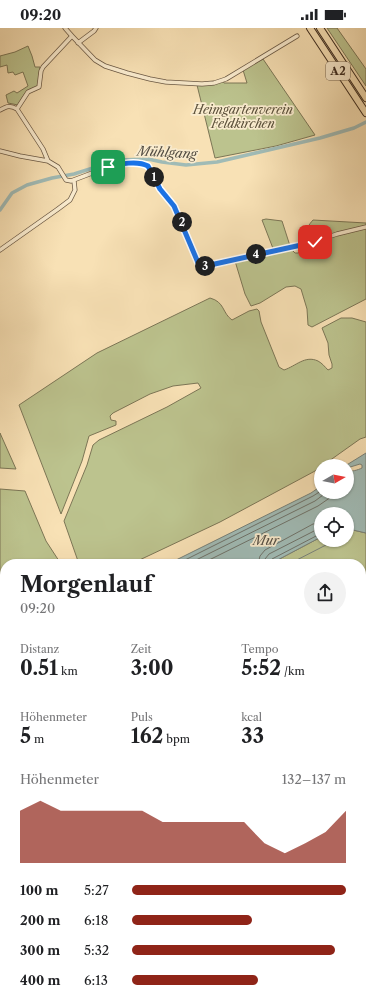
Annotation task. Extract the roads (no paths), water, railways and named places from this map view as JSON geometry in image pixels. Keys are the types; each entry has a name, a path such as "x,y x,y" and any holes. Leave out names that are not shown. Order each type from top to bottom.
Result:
{"highway":[{"name":"A2","path":"310,28 366,113"},
{"name":"A2","path":"320,28 366,98"}],"street":[{"path":"65,28 95,60 105,66 166,82 202,84 214,83 226,79 297,36"},
{"path":"78,43 96,28"},
{"path":"17,109 28,92 39,87 43,67 72,36"},
{"path":"0,110 8,106 12,106 17,109 43,149 48,161"},
{"path":"0,151 48,161 58,167 65,178 69,181 74,181 108,167 117,165 139,163 148,166 160,189 174,206 201,267 307,244 337,234 366,227"},
{"path":"0,250 70,200 74,193 74,181"}],"water":[{"name":"Mur","path":"366,453 366,533 354,530 354,507 314,507 314,541 279,559 178,559 314,491 314,499 354,499 354,470 362,468 362,465 360,464 354,466 354,460"}],"waterway":[{"name":"Mühlgang","path":"0,210 12,193 27,185 74,174 104,163 118,160 148,159 186,165 217,162 320,138 354,128 366,122"},
{"path":"299,559 322,547"}],"park label":[{"name":"Heimgartenverein Feldkirchen","path":"243,117"}]}
